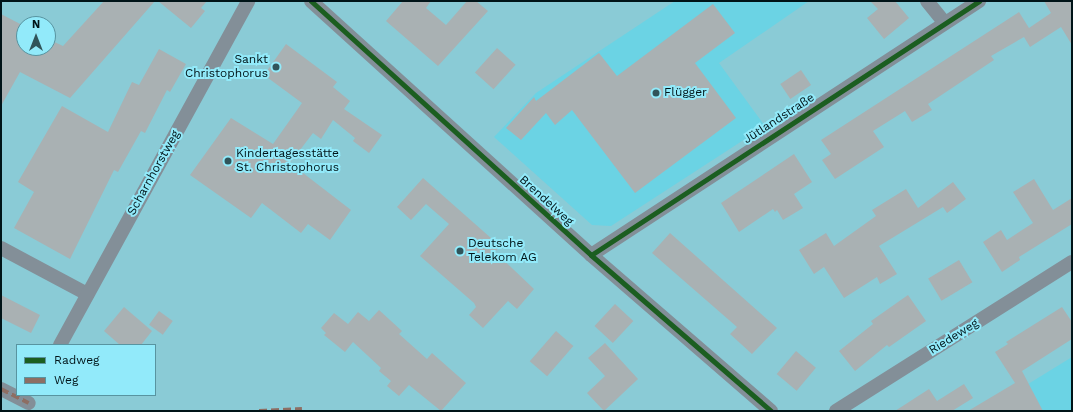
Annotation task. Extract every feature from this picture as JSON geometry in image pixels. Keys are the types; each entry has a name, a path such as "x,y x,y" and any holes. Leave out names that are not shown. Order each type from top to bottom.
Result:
{"street":[{"name":"Scharnhorstweg","path":"61,344 248,1"},
{"name":"Brendelweg","path":"310,1 591,255 771,411"},
{"path":"927,1 945,23"},
{"name":"Jütlandstraße","path":"591,255 979,1"},
{"path":"1,248 87,294"},
{"name":"Riedeweg","path":"836,411 1072,262"},
{"path":"1,389 29,403"}],"shaded area":[{"path":"675,1 809,1 719,63 765,126 611,226 592,225 494,137 536,93"},
{"path":"1072,357 1072,411 984,411 1012,394"}],"building":[{"path":"104,1 155,1 70,98 20,72 1,106 1,14 16,22 16,56 56,56 56,43 63,46"},
{"path":"158,1 207,1 201,8 205,11 191,28"},
{"path":"403,1 431,1 426,8 446,25 467,1 476,1 488,11 438,66 386,21"},
{"path":"870,1 895,1 909,18 884,39 867,18 878,9"},
{"path":"1044,1 1072,1 1072,45 1061,27 1030,47 1024,37 991,56 994,60 928,104 932,110 912,122 905,111 873,131 884,147 835,179 822,160 831,154 821,140 1019,12 1029,28 1051,13"},
{"name":"Flügger","path":"713,4 735,33 695,63 736,118 635,193 572,110 555,125 546,113 521,140 506,128 534,97 536,101 599,53 617,76"},
{"path":"286,44 337,82 333,87 350,101 344,109 382,135 369,153 353,141 355,138 333,120 321,139 313,133 290,163 351,210 330,240 308,224 301,233 262,203 251,218 190,175 231,118 273,144 302,103 264,75"},
{"path":"497,48 516,65 493,89 475,73"},
{"path":"159,49 186,64 170,92 167,90 145,133 141,131 118,172 114,170 70,259 14,228 34,192 18,182 62,106 108,132 132,82 139,85"},
{"path":"801,70 811,85 790,99 780,84"},
{"path":"794,154 812,182 794,194 803,208 783,220 777,210 775,212 773,209 739,232 721,203"},
{"path":"423,178 500,246 495,252 534,289 517,309 508,301 483,328 469,315 476,307 474,303 420,256 449,224 426,204 411,220 397,207"},
{"path":"1034,179 1053,210 1072,198 1072,224 1019,257 1020,260 1002,272 983,242 1001,230 1007,240 1033,223 1013,192"},
{"path":"953,182 966,199 947,213 943,207 879,246 897,274 880,284 877,277 844,298 824,267 814,274 799,250 826,233 834,246 876,216 872,210 906,189 918,208"},
{"path":"670,233 777,328 752,354 730,334 737,327 652,253"},
{"path":"959,260 972,282 942,301 928,279"},
{"path":"1,295 40,315 31,333 1,318"},
{"path":"908,295 926,321 889,347 887,345 855,371 839,351 873,324 871,321"},
{"path":"615,304 633,321 613,343 595,326"},
{"path":"124,307 152,331 142,344 119,344 104,331"},
{"path":"1062,307 1072,322 1072,339 1022,371 1043,411 968,411 1015,383 995,352 1008,344 1006,342"},
{"path":"379,310 402,331 399,334 427,359 432,353 466,383 441,411 409,385 399,396 387,386 391,381 379,371 381,368 353,342 345,352 324,335 326,333 321,328 334,313 348,324 358,312 369,321"},
{"path":"159,311 173,321 163,335 149,325"},
{"path":"556,331 573,346 547,376 530,361"},
{"path":"605,343 638,379 604,411 587,393 605,376 588,358"},
{"path":"796,351 816,368 797,391 777,374"},
{"path":"964,384 973,398 952,411 895,411 929,389 937,401"}],"marked path":[{"path":"1,389 29,403"},
{"path":"259,411 302,409"}],"cycle path":[{"path":"311,1 591,255 771,411"},
{"path":"591,255 979,1"}],"place":[{"name":"Sankt Christophorus","path":"276,67"},
{"name":"Flügger","path":"656,93"},
{"name":"Kindertagesstätte St. Christophorus","path":"228,161"},
{"name":"Deutsche Telekom AG","path":"460,251"}]}
